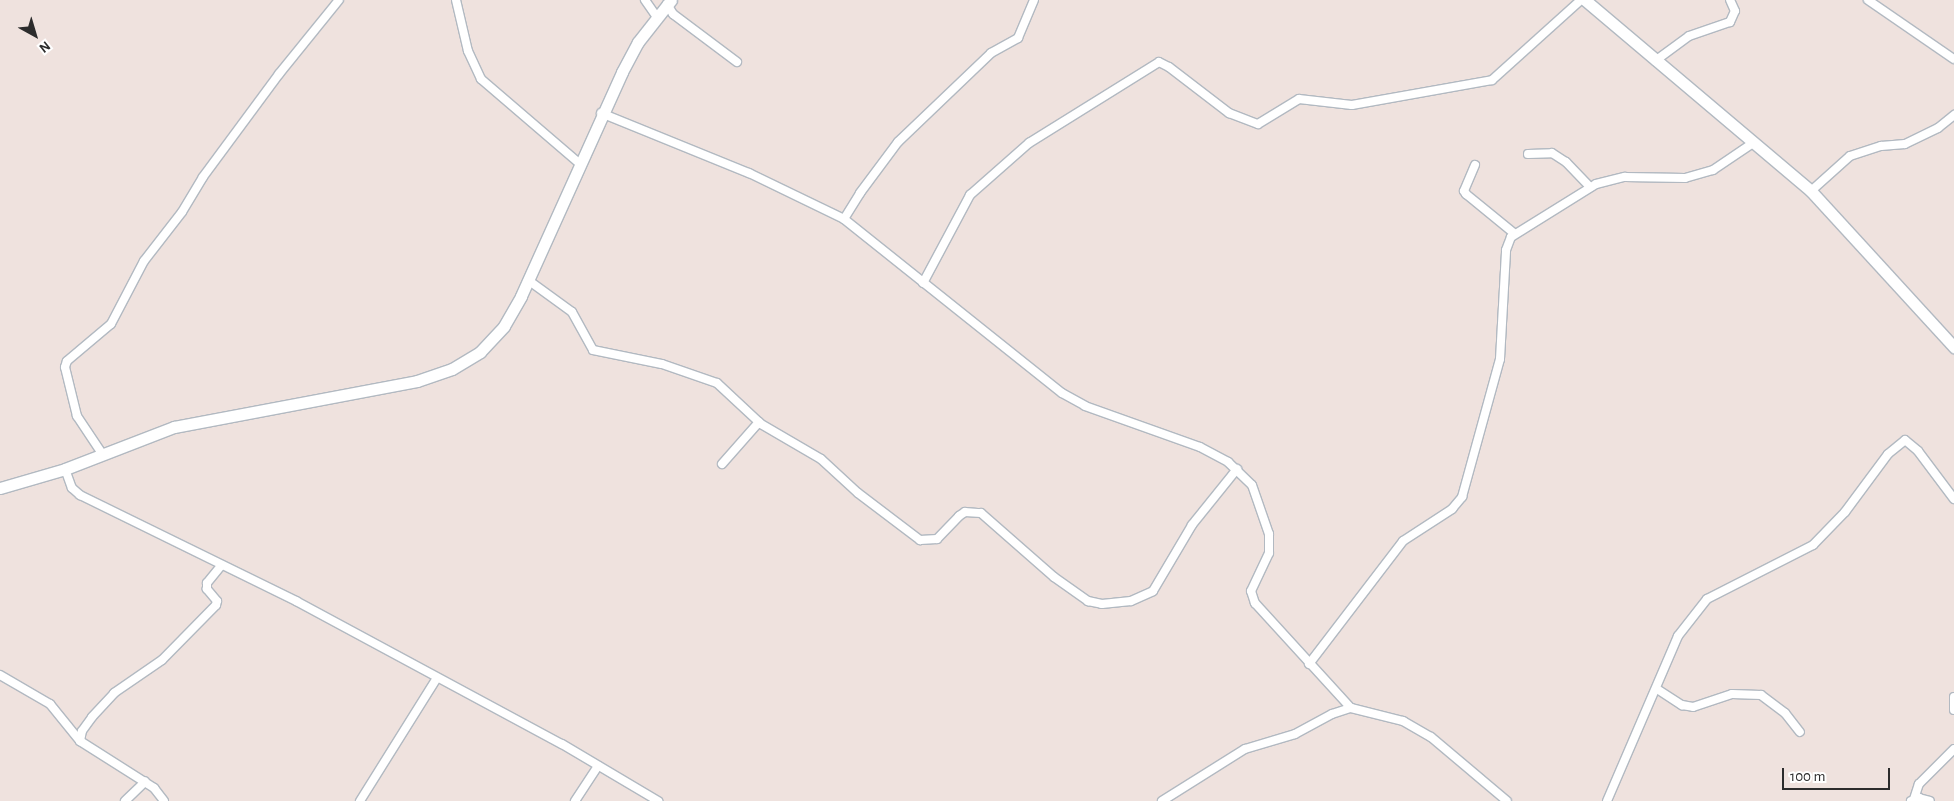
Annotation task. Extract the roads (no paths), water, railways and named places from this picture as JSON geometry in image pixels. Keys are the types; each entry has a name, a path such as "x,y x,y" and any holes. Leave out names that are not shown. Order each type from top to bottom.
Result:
{"main road":[{"path":"1583,0 1811,191 1954,348"},
{"path":"0,488 103,455 174,426 203,419 374,390 452,369 480,352 504,326 528,280 601,113 638,42 656,16 669,2"}],"street":[{"path":"103,455 77,416 65,367 67,361 111,324 144,261 182,212 203,177 279,74 338,0"},
{"path":"456,0 468,51 481,79 579,163"},
{"path":"645,0 656,16"},
{"path":"844,219 860,193 898,142 991,53 1018,38 1034,0"},
{"path":"923,283 970,195 1029,143 1154,64 1164,64 1229,114 1258,124 1299,100 1352,105 1492,80 1583,0"},
{"path":"1655,60 1690,36 1730,22 1735,11 1730,0"},
{"path":"1868,0 1954,59"},
{"path":"669,2 673,14 737,62"},
{"path":"601,113 749,173 844,219 876,242 923,283 984,328 1062,393 1085,406 1200,447 1237,469 1252,485 1264,512 1269,534 1269,553 1250,596 1351,708"},
{"path":"1811,191 1850,156 1862,150 1905,144 1938,128 1954,115"},
{"path":"1310,664 1403,541 1452,509 1462,497 1500,360 1506,250 1515,234 1590,187 1609,179 1685,178 1713,170 1752,143"},
{"path":"1528,154 1552,153 1566,162 1590,187"},
{"path":"1475,164 1465,187 1466,194 1515,234"},
{"path":"528,280 572,312 588,343 598,353 662,364 706,377 731,395 759,422 821,459 858,493 920,540 937,539 958,516 965,512 981,512 1074,594 1102,604 1131,601 1153,591 1192,525 1237,469"},
{"path":"722,464 759,422"},
{"path":"1607,801 1657,689 1678,636 1695,611 1722,589 1813,544 1845,512 1897,445 1905,440 1910,442 1954,499"},
{"path":"65,468 72,488 80,495 296,602 598,766 658,801"},
{"path":"80,741 82,731 114,693 162,660 216,605 217,601 208,589 207,583 221,566"},
{"path":"0,675 50,704 80,741 145,782 164,801"},
{"path":"360,801 436,678"},
{"path":"1657,689 1682,705 1693,707 1732,694 1761,695 1785,713 1800,732"},
{"path":"1954,697 1954,710"},
{"path":"1162,801 1246,748 1295,734 1332,714 1351,708 1403,721 1431,737 1507,801"},
{"path":"1930,801 1912,800 1919,784 1954,749"},
{"path":"575,801 598,766"},
{"path":"125,801 145,782"}]}
